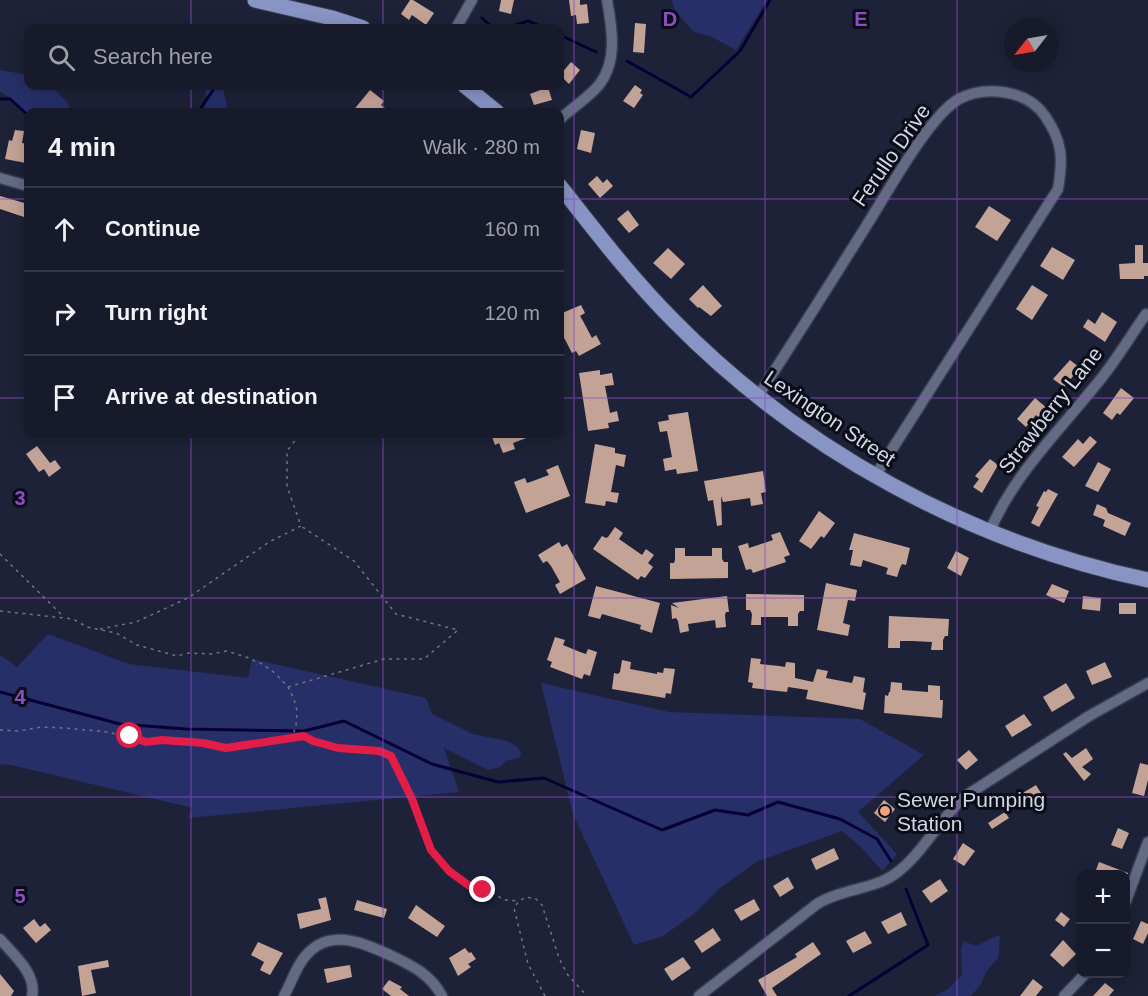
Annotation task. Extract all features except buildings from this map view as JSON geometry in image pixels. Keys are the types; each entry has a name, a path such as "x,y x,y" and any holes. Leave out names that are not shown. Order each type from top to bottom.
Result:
{"main road":[{"path":"255,0 351,24"},
{"path":"470,90 492,108"},
{"name":"Lexington Street","path":"564,191 625,269 700,347 758,396 833,451 942,511 990,531 1053,554 1148,580"}],"street":[{"path":"458,24 472,0"},
{"path":"564,115 598,87 608,69 612,46 608,0"},
{"name":"Ferullo Drive","path":"758,396 894,181 930,127 945,110 959,99 989,90 1022,98 1039,108 1053,128 1061,146 1062,168 1058,189 875,476"},
{"path":"0,178 24,185"},
{"name":"Strawberry Lane","path":"990,531 1000,509 1030,465 1096,386 1146,314"},
{"path":"699,996 817,904 838,893 894,875 914,855 949,810 967,795 1089,716 1148,683"},
{"path":"1130,888 1148,842"},
{"path":"0,939 31,977 34,987 32,996"},
{"path":"284,996 301,962 309,952 326,942 346,939 365,944 416,968 429,978 442,996"},
{"path":"1064,996 1081,978"}],"path":[{"path":"288,687 384,659 424,659 458,630 396,614 354,561 300,526 286,486 287,451 297,438"},
{"path":"99,629 136,622 188,598 268,542 300,526"},
{"path":"0,554 64,617"},
{"path":"0,611 64,617 87,627 116,633 137,645 177,656 227,651 246,657 275,673 288,687 297,711 296,725 291,738"},
{"path":"0,730 64,728 108,732 146,742 162,740 203,743 226,748 304,736 338,748 379,751 391,756 412,799 431,850 449,871 475,890 492,892 504,900 519,901"},
{"path":"545,996 528,964 514,908 526,897 536,899 542,905 559,958 567,974 587,996"}],"shaded area":[{"path":"672,0 767,0 736,50 710,36 694,32 674,10"},
{"path":"0,70 24,74 24,90 55,90 70,108 24,108 24,110 0,92"},
{"path":"205,90 223,90 226,108 204,108"},
{"path":"48,634 129,664 248,678 252,659 426,698 432,714 473,734 507,741 518,747 520,757 488,770 444,748 459,792 188,818 193,808 0,764 0,655 17,667"},
{"path":"541,683 669,712 860,719 924,755 858,812 897,854 882,871 861,847 842,831 756,862 720,888 694,914 663,936 634,945 573,814"},
{"path":"1000,936 998,958 971,996 935,996 948,989 962,975 961,948 964,941 976,946"}],"waterway":[{"path":"627,61 691,97 740,51 770,0"},
{"path":"482,18 489,24"},
{"path":"519,24 528,21 535,24"},
{"path":"564,37 596,52"},
{"path":"201,108 213,90"},
{"path":"0,99 10,99 24,111"},
{"path":"0,692 120,724 186,729 304,731 344,721 432,764 498,782 544,778 662,830 715,810 748,815 778,802 840,819 877,839 891,861"},
{"path":"849,996 928,945 906,889"}],"place":[{"name":"Sewer Pumping Station","path":"885,811"}],"route":[{"path":"130,736 146,742 162,740 203,743 226,748 239,747 258,741 276,741 304,736 338,748 379,751 391,756 412,799 431,850 449,871 475,890 483,890"}]}
